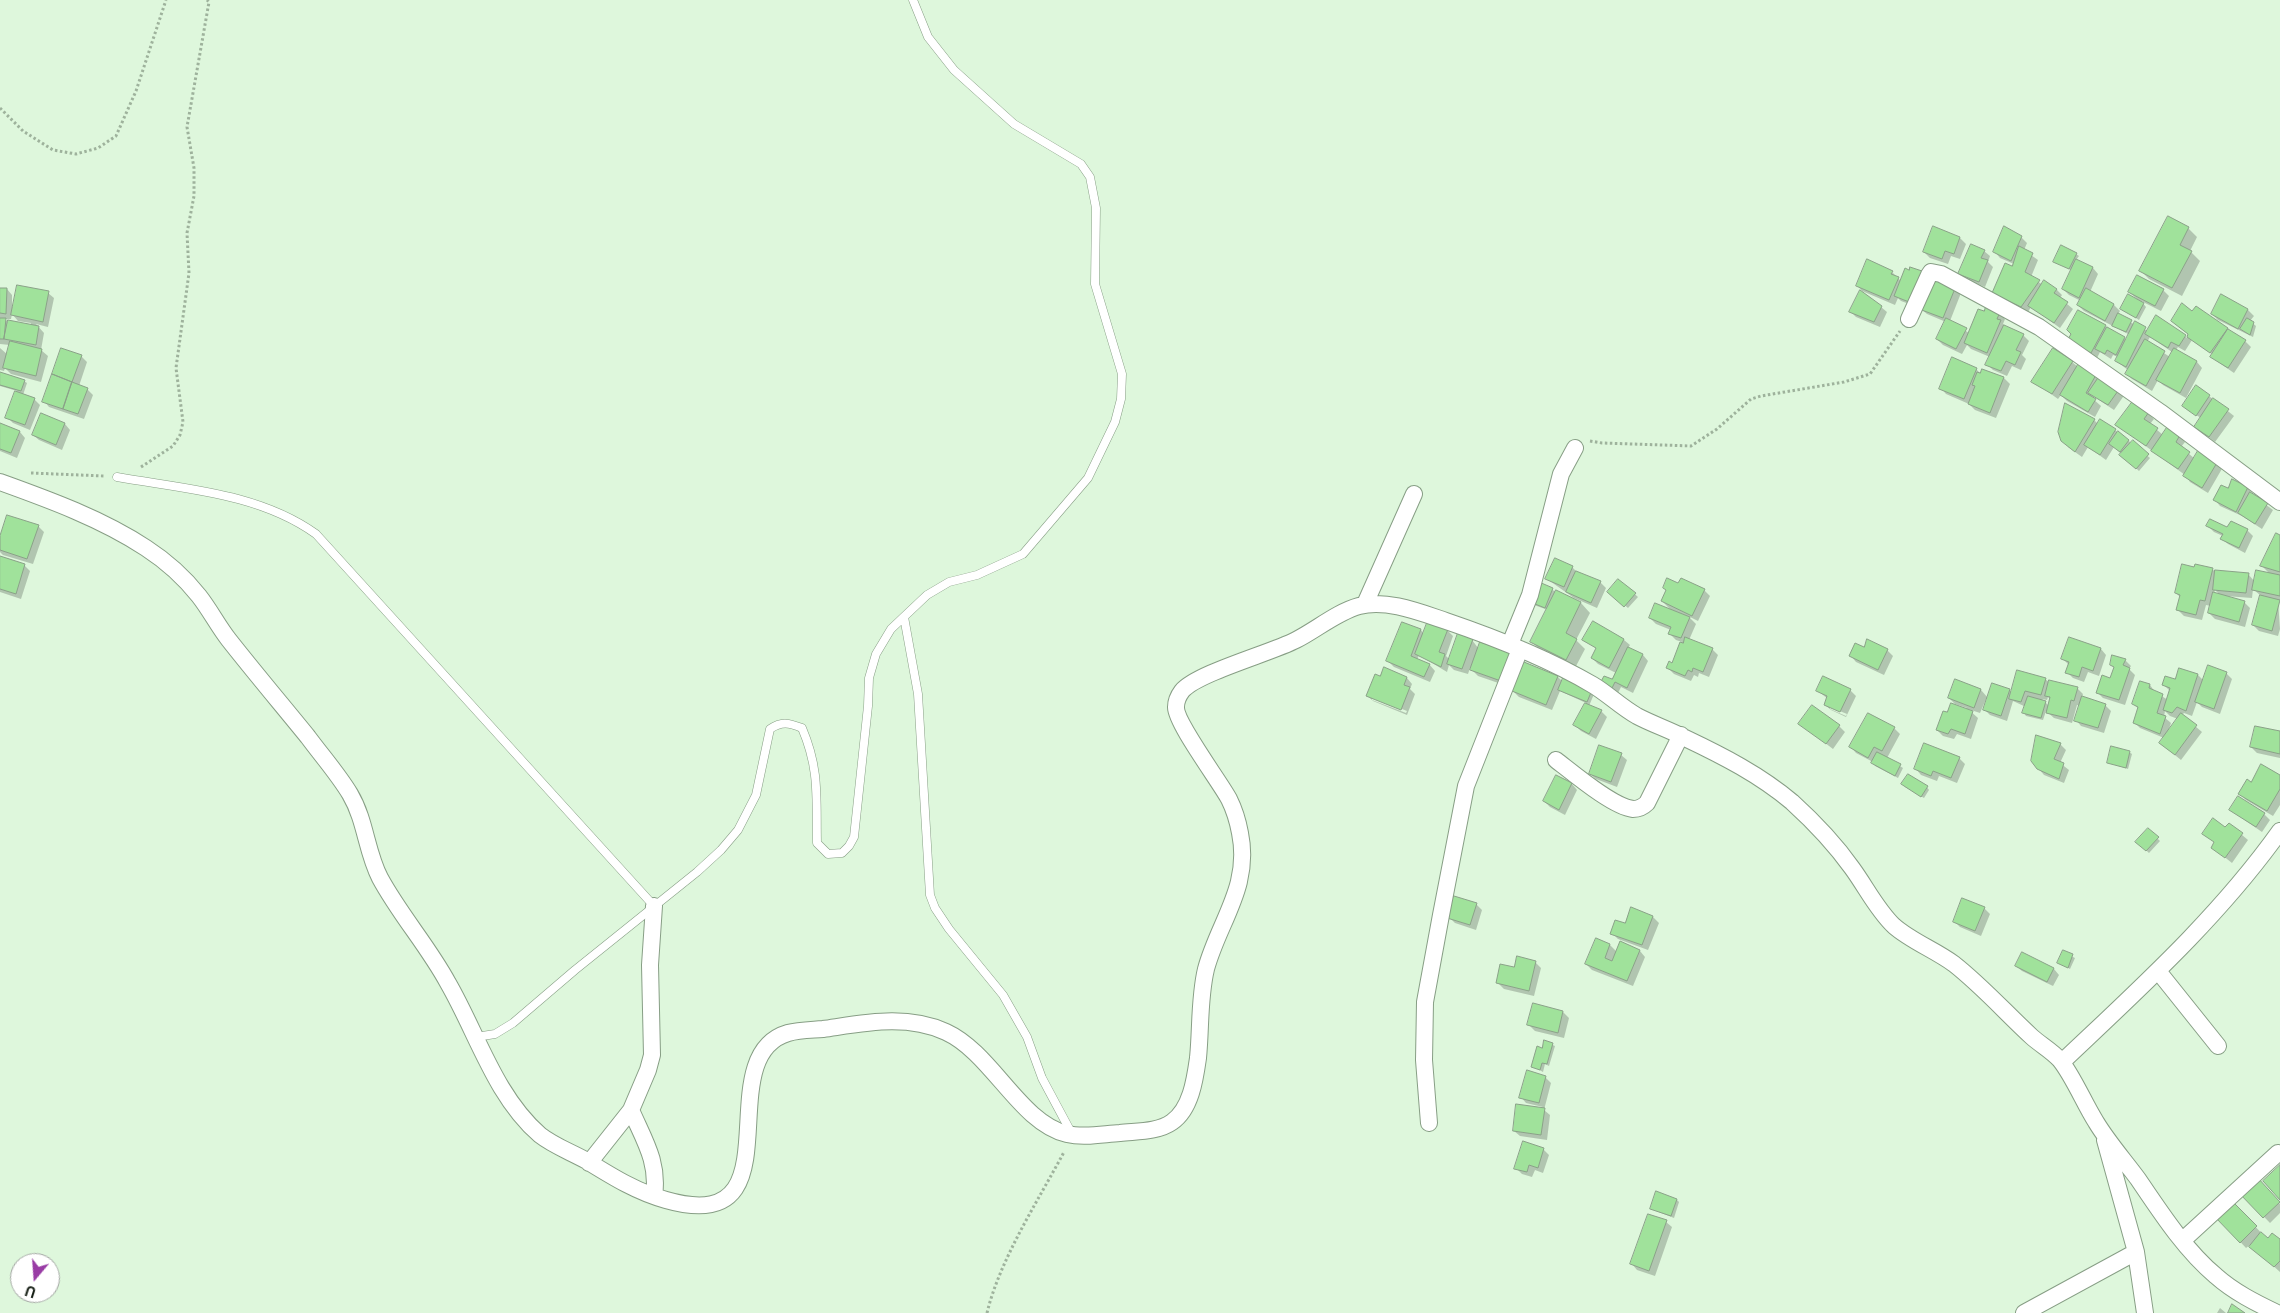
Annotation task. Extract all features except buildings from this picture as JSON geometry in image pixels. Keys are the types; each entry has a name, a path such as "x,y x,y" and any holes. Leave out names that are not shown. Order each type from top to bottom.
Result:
{"street":[{"path":"1909,319 1929,275 1932,272 1941,274 2039,327 2160,412 2280,502"},
{"path":"1429,1123 1424,1060 1425,1002 1466,786 1515,647 1561,474 1575,448"},
{"path":"0,482 83,515 146,547 174,568 203,601 221,631 284,707 354,800 364,824 370,855 382,882 441,969 466,1014 483,1054 514,1107 538,1133 554,1144 623,1184 654,1196 677,1204 708,1205 722,1201 734,1193 742,1173 749,1128 755,1059 766,1044 784,1033 894,1020 918,1022 942,1030 970,1048 1030,1111 1055,1131 1073,1136 1147,1130 1171,1123 1180,1115 1188,1103 1197,1064 1204,976 1212,952 1235,901 1241,878 1243,856 1241,835 1233,806 1183,725 1176,707 1178,698 1185,688 1200,680 1291,643 1346,611 1365,604 1396,606 1441,619 1515,647 1596,687 1635,715 1743,766 1789,800 1820,829 1843,855 1888,921 1953,964 2062,1062 2104,1135 2123,1157 2183,1240 2208,1270 2229,1286 2277,1313"},
{"path":"1365,604 1414,494"},
{"path":"1556,760 1617,804 1634,809 1642,808 1647,803 1681,736"},
{"path":"2062,1062 2158,971 2222,904 2280,831"},
{"path":"589,1163 631,1110 648,1070 652,1055 650,966 654,906"},
{"path":"2158,971 2218,1046"},
{"path":"631,1110 655,1168 657,1179 654,1196"},
{"path":"2104,1135 2136,1252 2145,1313"},
{"path":"2183,1240 2278,1153"},
{"path":"2024,1313 2136,1252"}],"lane":[{"path":"476,1037 495,1034 513,1023 722,850 738,830 756,795 770,729 779,723 802,728 812,752 817,785 817,843 828,854 842,853 849,846 854,836 868,706 869,678 876,654 891,629 927,595 949,582 977,575 1023,554 1088,478 1115,422 1122,399 1122,374 1095,284 1096,208 1090,177 1081,164 1014,124 954,70 928,37 913,0"},
{"path":"117,477 236,498 297,520 316,534 654,906"},
{"path":"904,617 918,694 930,895 935,908 949,929 1003,995 1027,1037 1042,1078 1073,1136"}],"path":[{"path":"0,108 23,131 54,150 76,154 98,148 116,136 136,91 166,0"},
{"path":"29,473 117,477 132,473 173,446 180,435 183,422 176,368 189,273 187,233 194,196 194,168 187,127 197,65 208,16 209,2 207,0"},
{"path":"1575,448 1584,440 1602,443 1691,446 1717,429 1751,399 1844,382 1870,374 1909,319"},
{"path":"987,1313 991,1296 1005,1265 1073,1136"}]}
